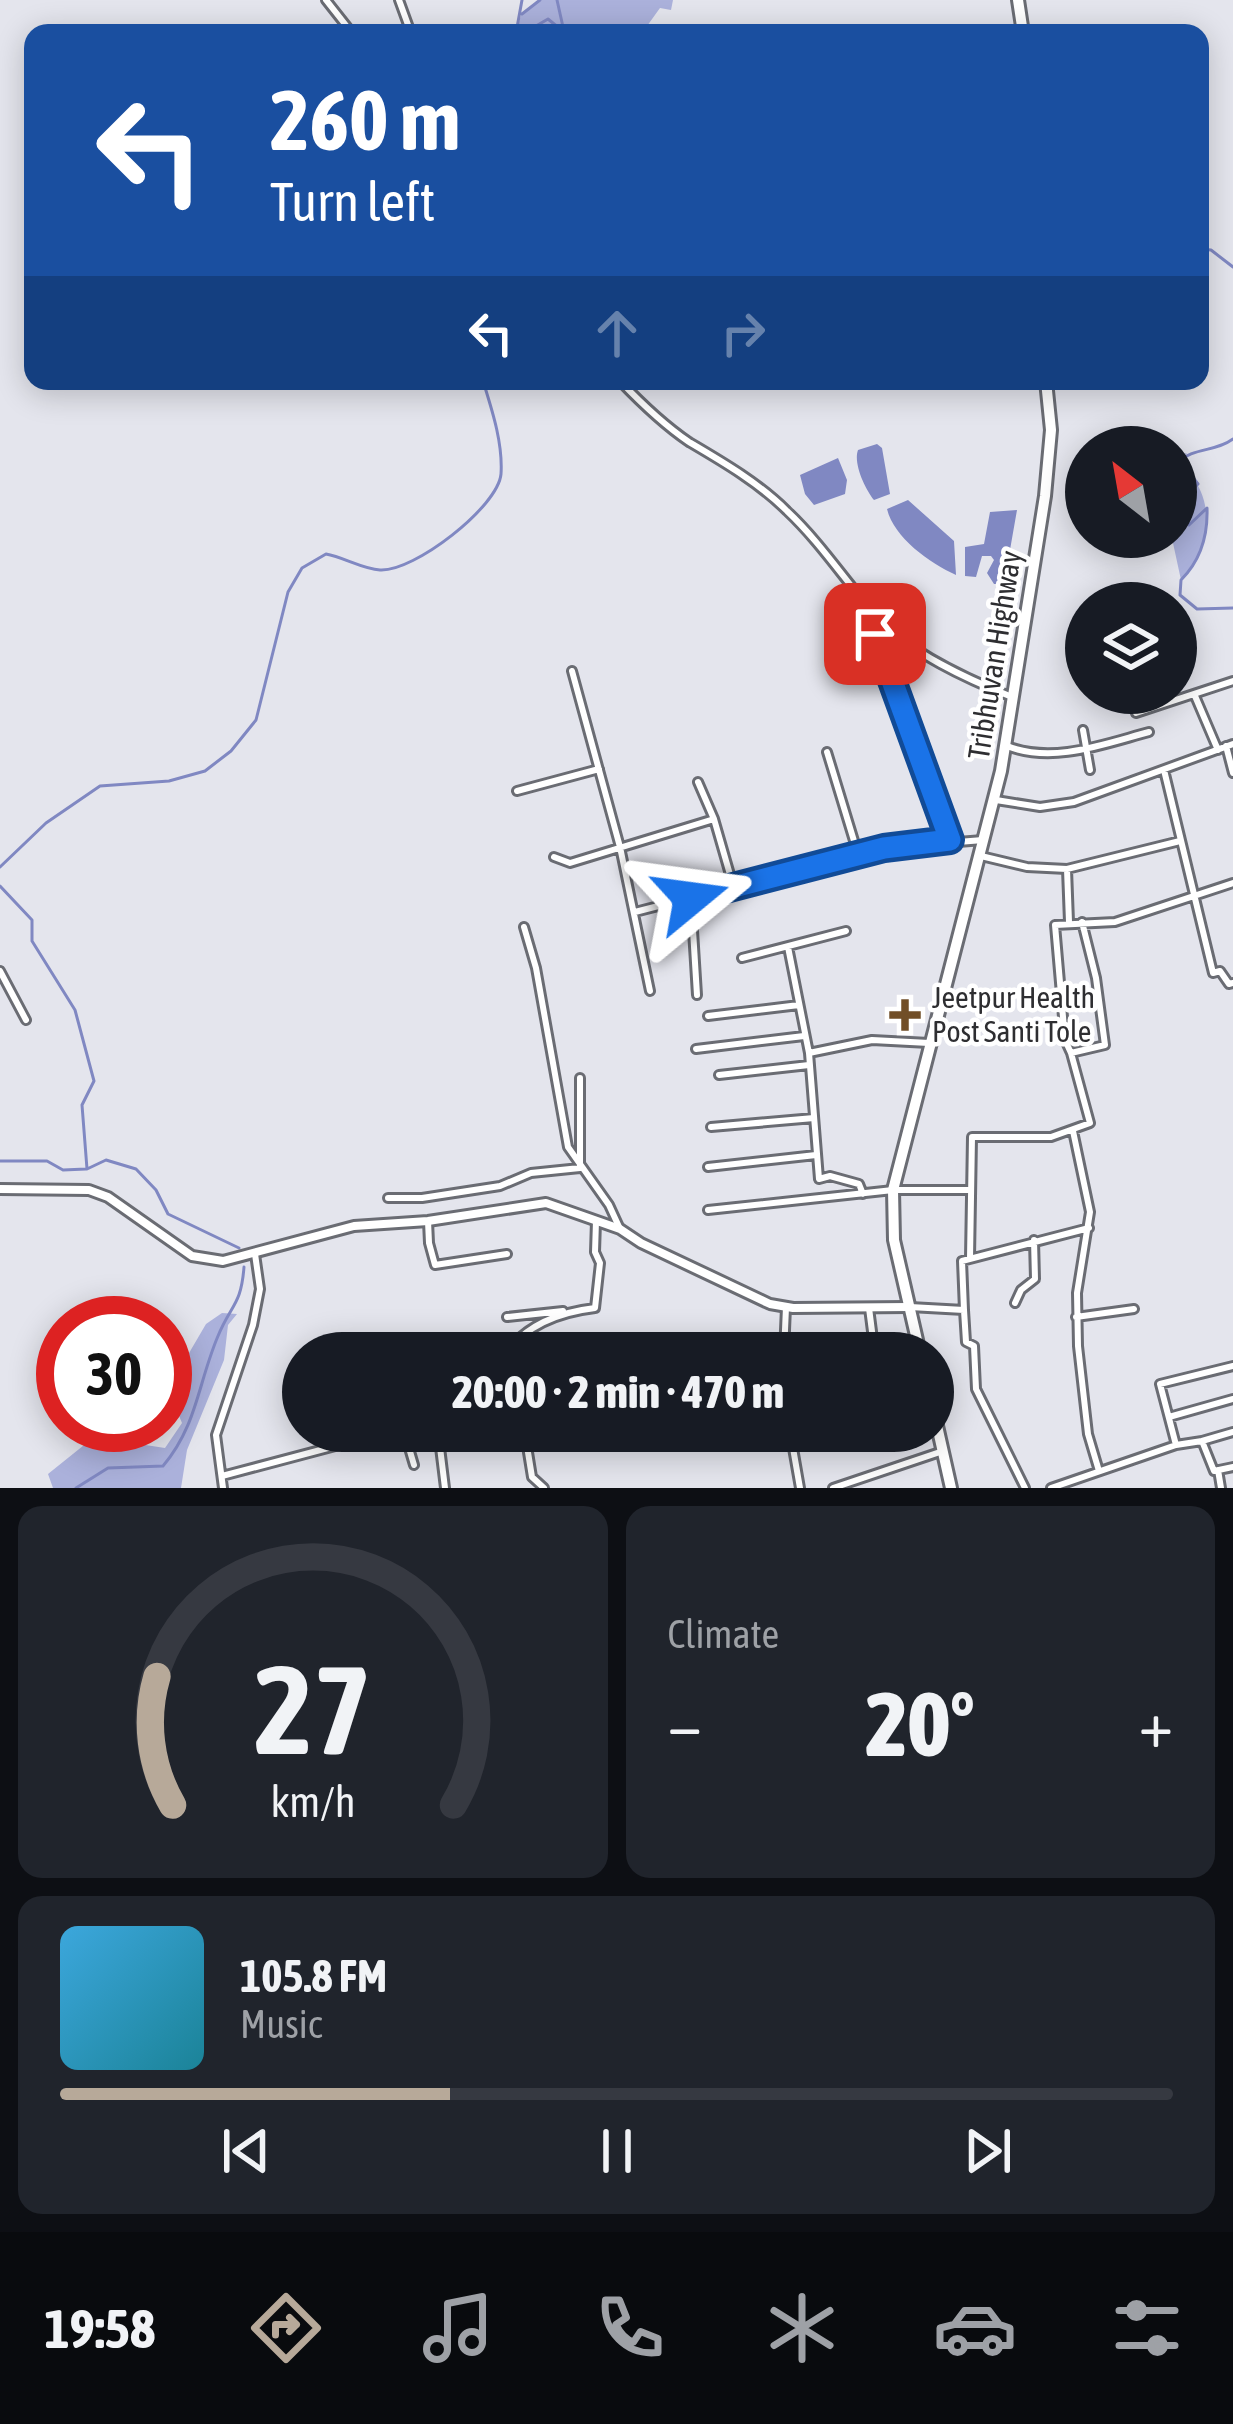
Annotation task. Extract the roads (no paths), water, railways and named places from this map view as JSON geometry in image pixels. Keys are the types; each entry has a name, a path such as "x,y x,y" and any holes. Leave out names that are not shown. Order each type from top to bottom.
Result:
{"highway":[{"name":"Tribhuvan Highway","path":"915,1332 894,1240 893,1190 995,800 1045,496 1051,430 1047,390"},
{"path":"943,1452 952,1488"}],"street":[{"path":"326,0 345,24"},
{"path":"629,390 690,442 785,508 880,620 905,641 1012,697"},
{"path":"880,620 875,634 950,840"},
{"path":"572,671 620,847 650,991"},
{"path":"1197,696 1233,682"},
{"path":"1197,698 1226,747 1233,773"},
{"path":"1083,730 1090,770"},
{"path":"1005,745 1045,754 1149,732"},
{"path":"995,800 1040,807 1074,802 1226,747"},
{"path":"827,752 858,854"},
{"path":"517,791 599,769"},
{"path":"1164,770 1213,973 1220,971 1228,984 1233,983"},
{"path":"698,782 733,885"},
{"path":"554,857 570,863 714,819"},
{"path":"635,912 858,854 950,840 985,840"},
{"path":"981,856 1027,867 1067,869 1180,841"},
{"path":"1067,869 1069,922"},
{"path":"970,1258 972,1137 1051,1137 1090,1123 1065,1040 1055,925 1115,922 1233,883"},
{"path":"691,898 697,995"},
{"path":"1071,1053 1105,1045 1082,922"},
{"path":"524,927 536,968 568,1147 620,1229"},
{"path":"742,958 846,931"},
{"path":"788,946 809,1053 819,1179 830,1176 859,1184 863,1194"},
{"path":"0,971 26,1020"},
{"path":"708,1016 799,1005"},
{"path":"696,1049 805,1036"},
{"path":"809,1053 872,1040 929,1043"},
{"path":"719,1075 809,1065"},
{"path":"580,1078 580,1168"},
{"path":"711,1127 814,1118"},
{"path":"1073,1131 1089,1205 1076,1317 1088,1434 1099,1471"},
{"path":"708,1168 816,1155"},
{"path":"388,1198 500,1186 531,1172 580,1168"},
{"path":"0,1189 88,1190 108,1197 192,1256 223,1261 354,1226 428,1221 546,1203 620,1229 770,1304 964,1310"},
{"path":"708,1210 893,1190 971,1190"},
{"path":"428,1221 435,1265 507,1254"},
{"path":"507,1317 595,1308 600,1263 595,1252 596,1221"},
{"path":"1025,1488 976,1390 974,1346 966,1342 962,1261 1089,1228"},
{"path":"1015,1303 1021,1290 1035,1279 1034,1240"},
{"path":"223,1488 216,1435 260,1289 255,1253"},
{"path":"785,1332 786,1306"},
{"path":"869,1308 872,1332"},
{"path":"1076,1317 1134,1309"},
{"path":"527,1332 567,1311"},
{"path":"1176,1444 1160,1384 1233,1366"},
{"path":"1169,1417 1233,1399"},
{"path":"1051,1488 1176,1444 1233,1432"},
{"path":"1202,1441 1211,1467 1233,1467"},
{"path":"220,1477 313,1452"},
{"path":"410,1452 414,1465"},
{"path":"441,1452 446,1488"},
{"path":"528,1452 532,1477 544,1488"},
{"path":"794,1452 800,1488"},
{"path":"833,1488 940,1452"},
{"path":"1218,1470 1221,1488"}],"waterway":[{"path":"518,24 522,0"},
{"path":"522,14 540,0"},
{"path":"557,0 562,24"},
{"path":"539,24 548,19 554,24"},
{"path":"1209,250 1233,267"},
{"path":"0,867 46,823 100,786 169,781 205,771 231,751 256,720 288,592 302,568 326,554 373,569 395,568 432,549 470,519 486,503 501,474 499,439 486,390"},
{"path":"1197,452 1233,439"},
{"path":"1197,517 1207,508 1197,558"},
{"path":"1197,558 1181,580 1180,595 1197,609 1233,608"},
{"path":"0,886 32,920 32,941 75,1010 94,1081 82,1105 87,1169 106,1160 136,1169 156,1190 168,1214 239,1248"},
{"path":"0,1161 47,1161 63,1170 86,1169"},
{"path":"76,1488 108,1468 163,1466 190,1420 218,1336 238,1298 244,1267"}],"place":[{"name":"Jeetpur Health Post Santi Tole","path":"905,1015"}]}
